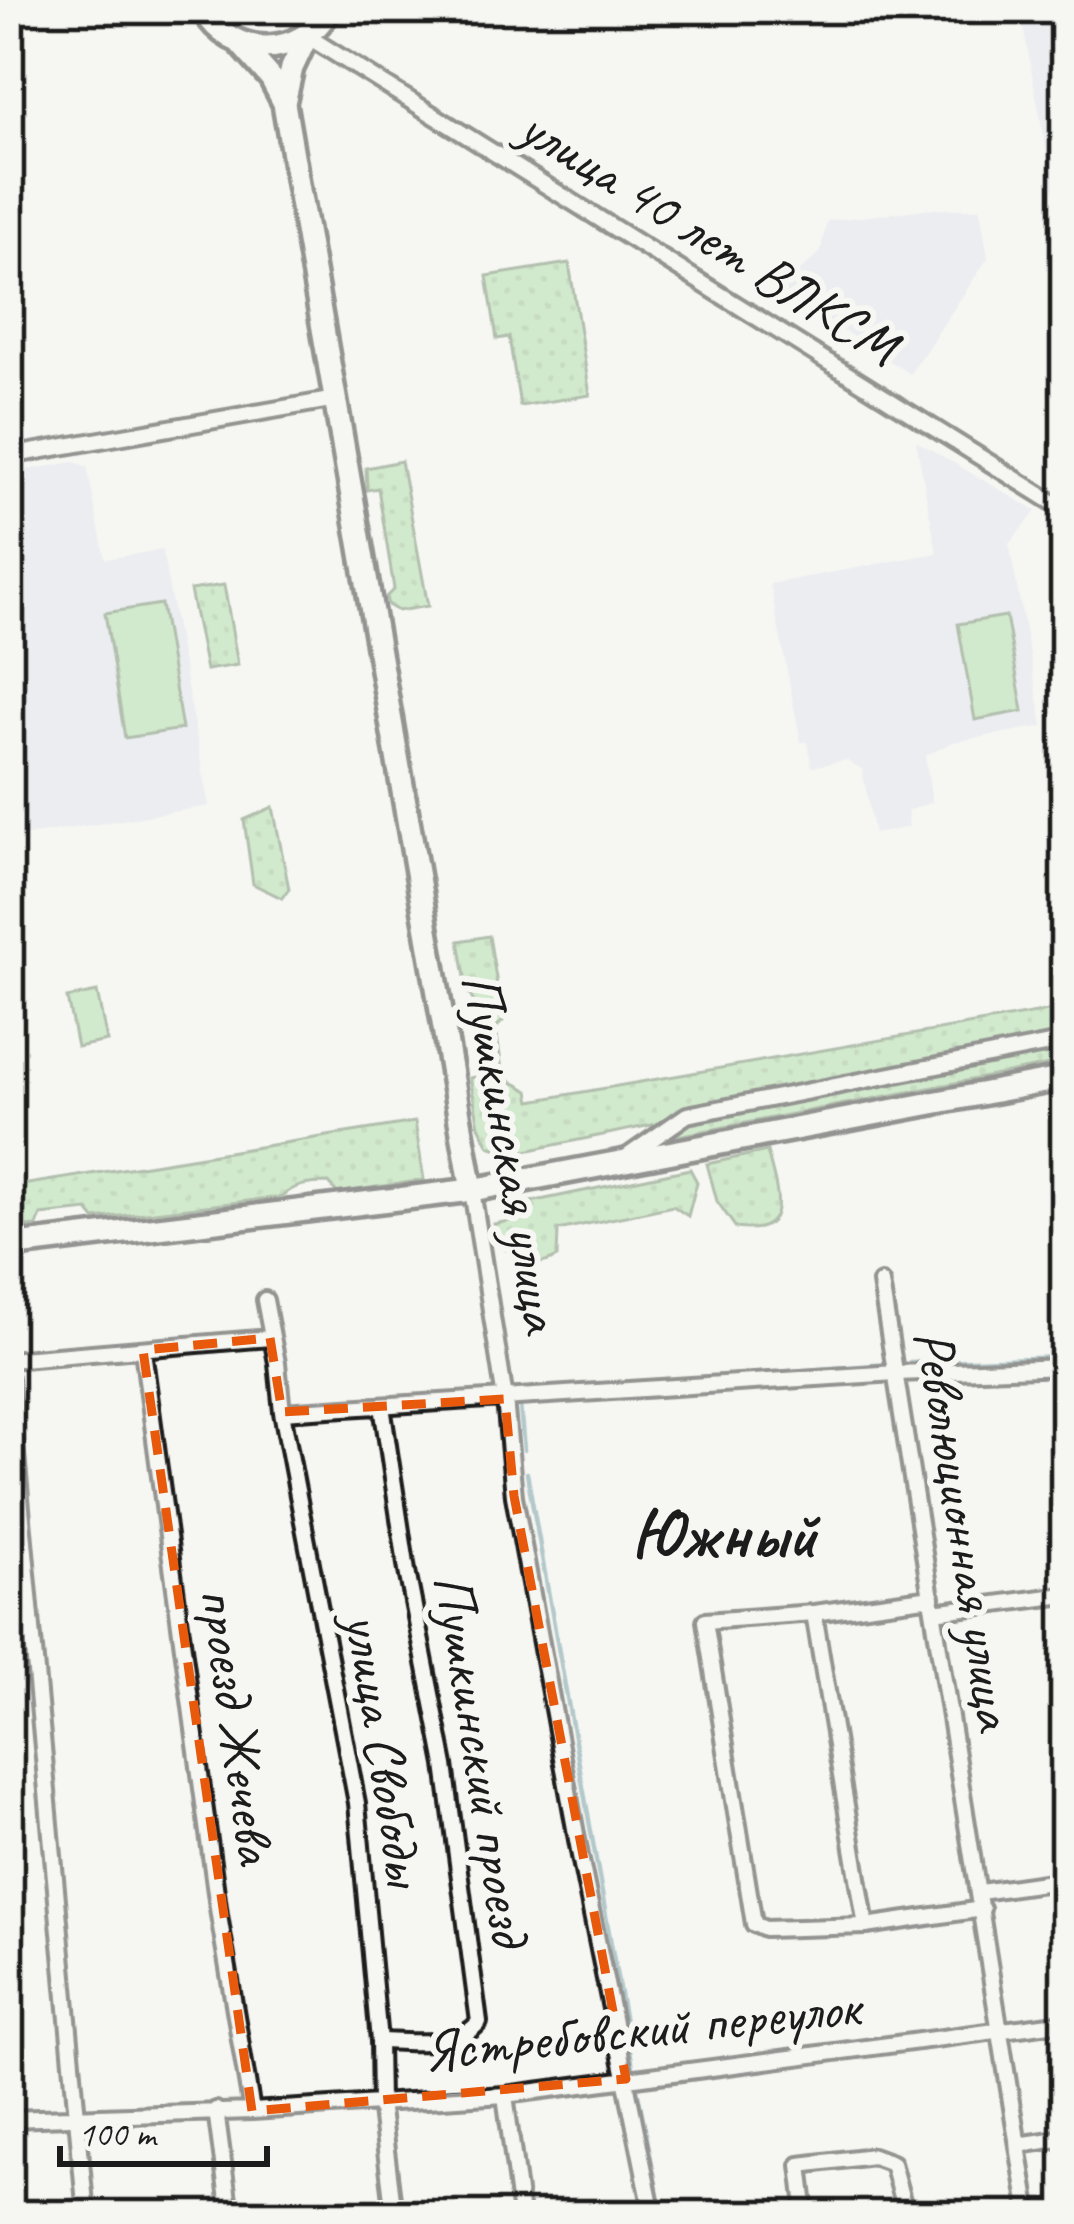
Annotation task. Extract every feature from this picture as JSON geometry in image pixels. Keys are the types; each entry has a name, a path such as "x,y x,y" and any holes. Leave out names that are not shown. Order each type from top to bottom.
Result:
{"main road":[{"name":"Пушкинская улица","path":"188,9 210,18 240,43 271,78 284,103 472,1190"},
{"path":"240,43 274,48 307,36 331,11"},
{"name":"Пушкинская улица","path":"284,103 292,68 307,36"},
{"path":"9,1246 472,1190 1065,1078"}],"street":[{"name":"улица 40 лет ВЛКСМ","path":"307,36 1065,510"},
{"path":"9,456 336,398"},
{"path":"623,1160 687,1115 1065,1042"},
{"name":"Пушкинская улица","path":"472,1190 505,1399 514,1496 652,2215"},
{"name":"Революционная улица","path":"881,1283 980,1892 1025,2214"},
{"name":"улица Свободы","path":"265,1300 357,1804 380,2041 380,2102 394,2215"},
{"path":"9,1360 270,1338"},
{"name":"проезд Жечева","path":"143,1351 219,1916 252,2110"},
{"path":"282,1412 896,1373 1065,1367"},
{"path":"9,1378 86,2215"},
{"name":"Пушкинский проезд","path":"380,2041 450,2041 470,2033 479,2022 445,1765 407,1571 382,1406"},
{"path":"982,1909 866,1926 765,1929 754,1924 705,1621 1065,1595"},
{"path":"814,1612 866,1926"},
{"path":"980,1892 1065,1880"},
{"name":"Ястребовский переулок","path":"9,2119 505,2095 1065,2022"},
{"path":"505,2095 520,2215"},
{"path":"216,2110 230,2215"},
{"path":"1018,2144 1065,2138"},
{"path":"806,2215 800,2165 873,2156 892,2163 906,2215"}],"highlighted area":[{"path":"270,1338 282,1412 505,1399 514,1496 626,2079 252,2111 143,1350"}],"shaded area":[{"path":"1020,9 1065,9 1065,249 1047,154"},
{"path":"926,209 980,209 988,258 910,374 801,303 788,308 772,296 820,253 827,221"},
{"path":"916,441 1036,511 1009,544 1043,726 953,742 925,756 932,802 907,811 909,827 874,834 862,769 846,760 812,767 807,742 801,742 770,584 937,553"},
{"path":"74,462 87,467 105,559 162,550 209,806 9,838 9,473"}],"green space":[{"path":"569,263 590,395 520,406 509,337 497,339 487,276"},
{"path":"401,461 428,606 398,611 388,605 386,597 394,589 378,488 367,490 366,468"},
{"path":"224,585 238,665 206,670 190,590"},
{"path":"161,604 182,729 125,738 105,613"},
{"path":"1006,616 1023,711 975,720 958,624"},
{"path":"273,807 289,889 282,898 253,884 244,820"},
{"path":"489,936 503,1021 496,1028 503,1077 529,1091 531,1101 1065,1008 1065,1035 687,1107 656,1124 511,1154 489,1146 479,1126 470,1078 479,1076 488,1065 486,1026 467,989 459,941"},
{"path":"97,992 107,1041 77,1047 67,998"},
{"path":"1065,1049 1065,1062 662,1139 689,1122"},
{"path":"415,1122 424,1180 337,1193 329,1183 309,1184 282,1197 95,1219 88,1210 41,1215 37,1226 9,1229 9,1187"},
{"path":"767,1151 777,1194 775,1217 755,1229 736,1228 717,1201 707,1164"},
{"path":"690,1169 697,1182 688,1216 673,1206 558,1230 557,1257 536,1263 517,1258 497,1235 494,1224 528,1217 526,1203"}],"waterway":[{"path":"910,1362 1065,1357"},
{"path":"553,1388 889,1364"},
{"path":"520,1405 524,1450"},
{"path":"527,1473 633,2067"},
{"path":"637,2089 662,2215"}],"district":[{"name":"Южный","path":"724,1533"}]}
